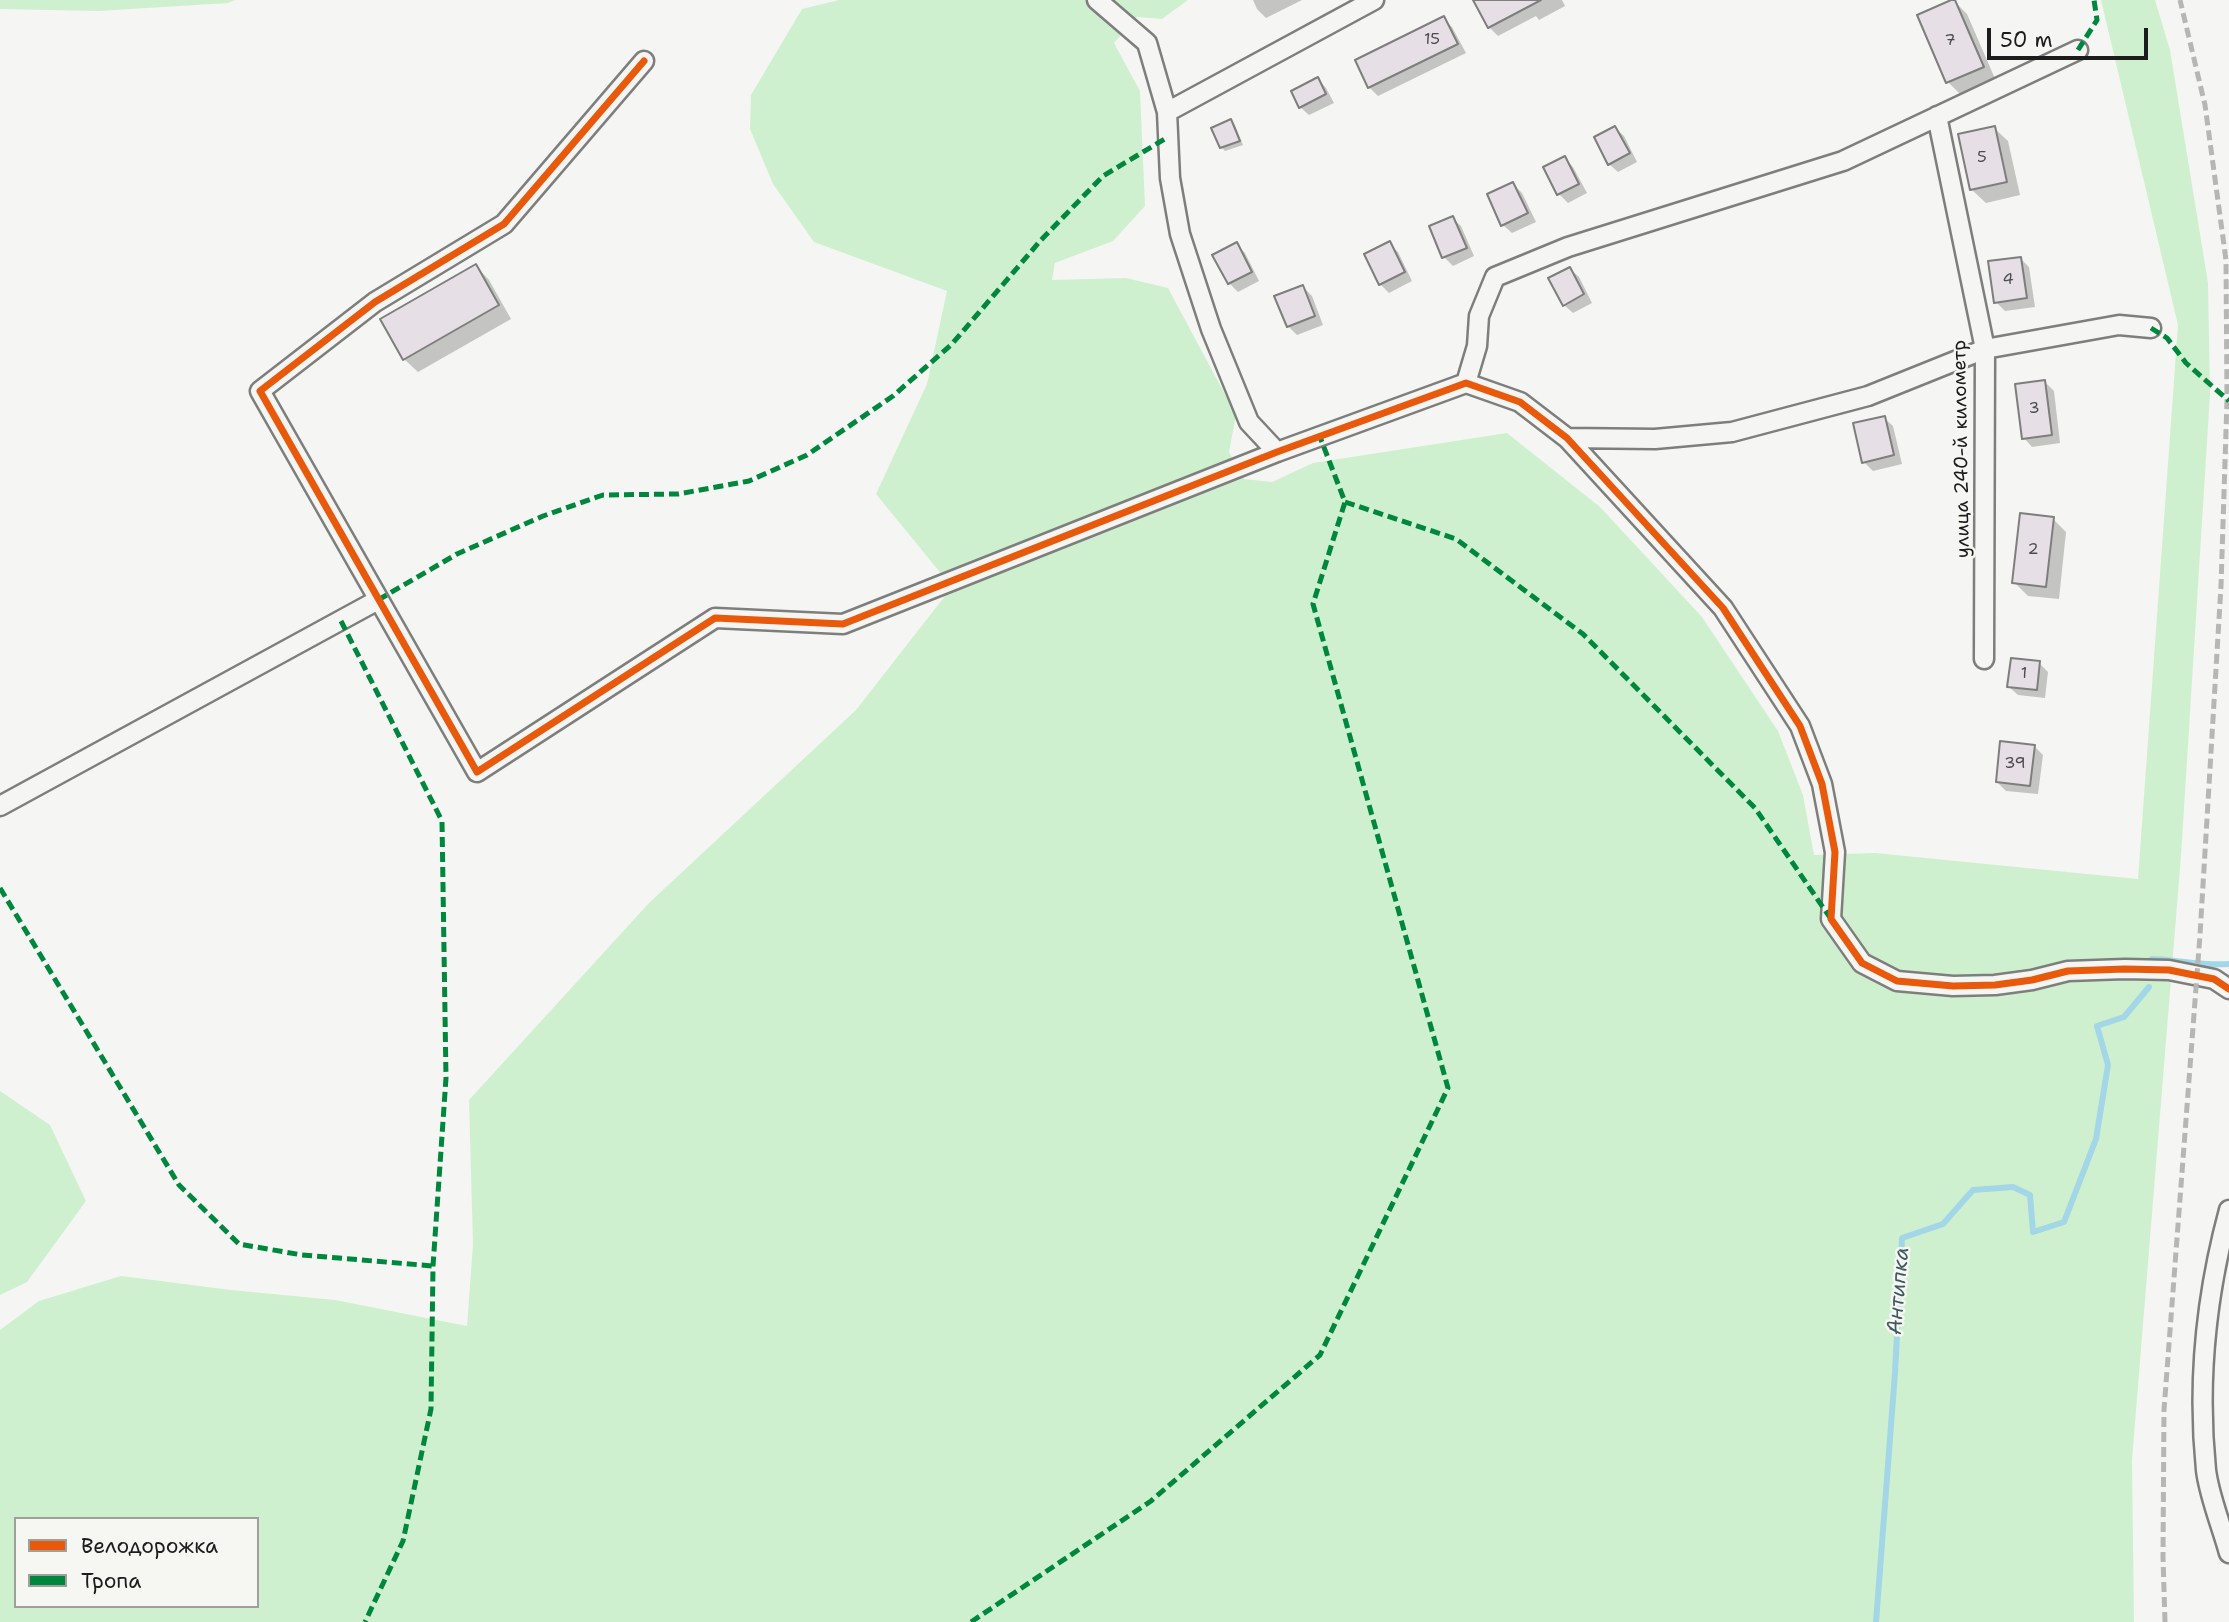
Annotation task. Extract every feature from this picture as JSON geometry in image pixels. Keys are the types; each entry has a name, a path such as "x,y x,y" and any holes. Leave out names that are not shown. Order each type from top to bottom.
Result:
{"street":[{"path":"1097,0 1147,43 1167,112 1170,178 1180,234 1211,329 1249,422 1277,452"},
{"path":"1167,112 1374,0"},
{"path":"1466,383 1477,346 1479,316 1495,277 1569,247 1843,161 2078,50"},
{"path":"644,61 504,225 375,302 260,391 477,772 715,618 843,624 1277,452 1466,383 1521,402 1567,438 1723,608 1800,726 1822,784 1835,852 1831,919 1861,963 1897,981 1953,986 1996,985 2068,971 2125,969 2169,970 2214,979 2229,989"},
{"name":"улица 240-й километр","path":"1937,116 1985,349 1984,659"},
{"path":"1567,438 1654,439 1732,432 1868,396 1985,349 2119,325 2151,328"},
{"path":"0,806 378,600"},
{"path":"2229,1210 2216,1260 2202,1371 2206,1473 2229,1553"}],"green space":[{"path":"0,0 235,0 228,3 99,11 0,9"},
{"path":"839,0 1188,0 1162,19 1137,17 1114,43 1140,91 1145,206 1113,241 1055,263 1052,280 1126,278 1168,288 1236,415 1229,452 1244,479 1272,482 1313,463 1507,433 1600,507 1702,617 1778,731 1803,795 1814,855 1875,853 2138,879 2178,325 2101,0 2155,0 2170,50 2208,283 2210,394 2181,856 2132,1460 2134,1622 0,1622 0,1330 39,1301 121,1276 335,1300 467,1326 473,1245 469,1100 649,903 856,710 952,587 876,494 927,384 947,291 814,242 773,184 750,129 751,95 802,9"},
{"path":"0,1091 50,1125 86,1201 27,1282 0,1295"}],"building":[{"path":"1473,0 1541,0 1488,28"},
{"path":"1955,0 1984,67 1946,83 1917,15"},
{"path":"1444,16 1458,44 1368,88 1355,60"},
{"path":"1318,77 1326,94 1299,108 1291,91"},
{"path":"1231,119 1240,141 1220,148 1211,128"},
{"path":"1615,126 1630,153 1608,165 1594,137"},
{"path":"1995,126 2007,182 1970,190 1958,134"},
{"path":"1565,156 1579,184 1557,195 1543,167"},
{"path":"1513,182 1528,213 1501,226 1487,194"},
{"path":"1453,216 1467,248 1442,258 1429,226"},
{"path":"1390,241 1405,272 1379,285 1364,254"},
{"path":"1237,242 1252,272 1228,284 1212,255"},
{"path":"2021,257 2027,298 1994,303 1988,261"},
{"path":"476,264 499,305 403,360 380,319"},
{"path":"1570,267 1584,294 1563,306 1548,278"},
{"path":"1303,285 1315,316 1287,327 1274,296"},
{"path":"2045,380 2052,435 2022,439 2015,384"},
{"path":"1885,416 1894,455 1862,463 1853,423"},
{"path":"2020,513 2054,517 2046,587 2012,583"},
{"path":"2011,658 2040,661 2037,690 2007,687"},
{"path":"2000,741 2035,745 2030,786 1996,782"}],"waterway":[{"name":"Антипка","path":"2152,959 2229,964"},
{"name":"Антипка","path":"1876,1622 1895,1373 1902,1238 1943,1224 1973,1190 2013,1187 2030,1195 2033,1232 2064,1222 2096,1139 2108,1065 2097,1026 2124,1017 2149,987"}],"railway":[{"path":"2165,1622 2164,1410 2200,935 2221,586 2227,400 2226,260 2205,105 2180,0"}],"marked path":[{"path":"2078,50 2097,20 2094,0"},
{"path":"378,600 457,554 543,516 603,495 678,494 749,481 807,455 893,396 952,344 1041,240 1103,176 1168,137"},
{"path":"2151,328 2167,338 2186,363 2229,401"},
{"path":"971,1622 1151,1501 1320,1355 1448,1088 1313,604 1345,502 1320,437"},
{"path":"1345,502 1456,539 1583,634 1755,808 1831,919"},
{"path":"341,621 442,821 446,1078 433,1266 431,1409 403,1541 365,1622"},
{"path":"0,888 179,1185 239,1244 302,1255 433,1266"}],"cycle path":[{"path":"644,61 504,224 375,302 260,391 477,772 715,618 843,624 1277,452 1466,383 1520,402 1567,438 1723,608 1800,726 1822,784 1835,852 1831,919 1862,963 1897,981 1953,986 1995,985 2068,971 2125,969 2169,970 2214,979 2229,989"}]}
